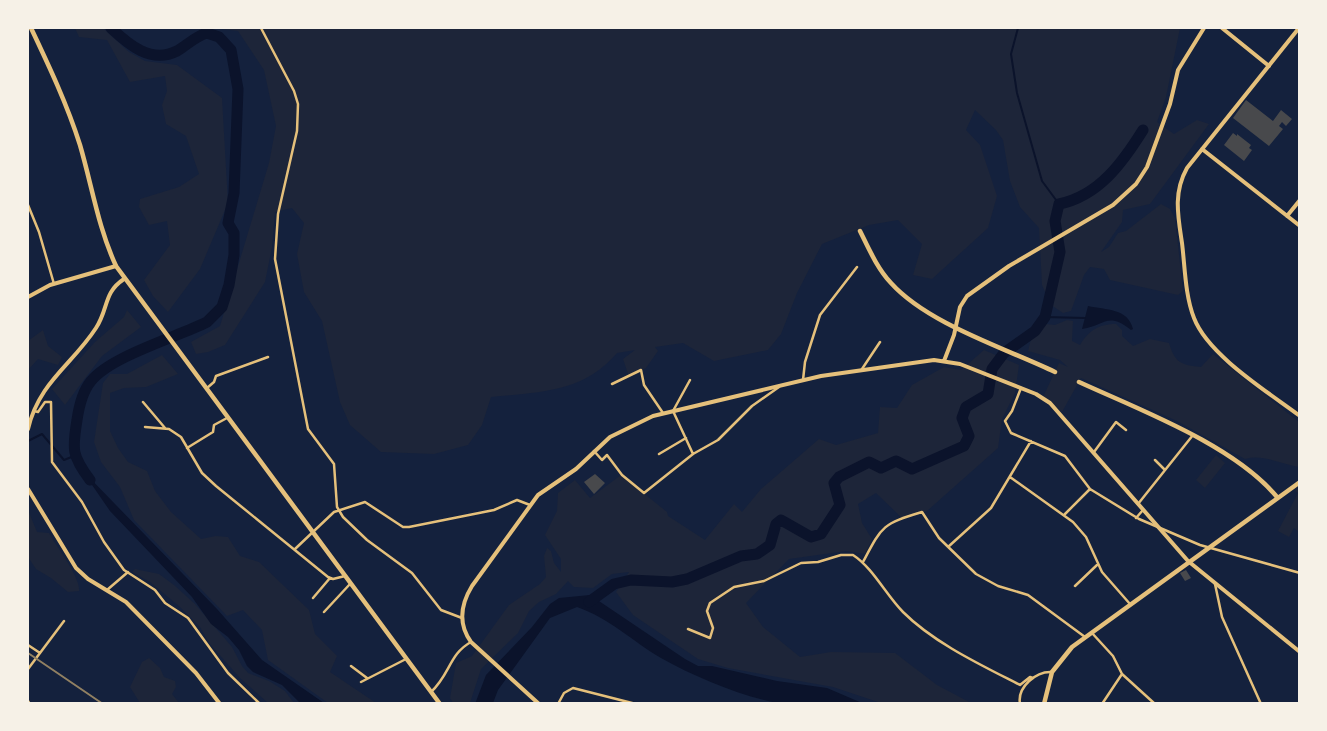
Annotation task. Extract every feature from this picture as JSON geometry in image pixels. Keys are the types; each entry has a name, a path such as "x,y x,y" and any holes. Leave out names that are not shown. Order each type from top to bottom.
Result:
{"main road":[{"path":"29,28 68,109 83,157 100,226 116,266 132,291 440,704"},
{"path":"860,231 876,262 898,291 923,310 1055,372"},
{"path":"1079,382 1193,435 1242,467 1277,497"},
{"path":"1044,704 1052,672 1065,653 1207,547 1300,482"}],"street":[{"path":"261,28 294,91 298,104 297,131 278,214 275,238 276,266 306,424 313,437 334,464 335,493 342,517 367,540 412,573 441,610 462,618"},
{"path":"944,361 956,326 960,307 967,296 1009,266 1113,205 1136,184 1146,167 1167,113 1178,70 1204,28"},
{"path":"1222,28 1269,66"},
{"path":"1299,28 1187,168 1177,192 1189,298 1194,317 1203,336 1216,350 1300,416"},
{"path":"1202,149 1300,226"},
{"path":"1287,216 1300,200"},
{"path":"28,205 39,232 54,284"},
{"path":"28,297 54,284 116,266"},
{"path":"803,381 805,362 820,315 857,267"},
{"path":"28,429 33,410 44,388 94,331 103,314 112,288 124,279"},
{"path":"861,371 880,342"},
{"path":"206,389 214,382 216,376 268,357"},
{"path":"539,704 471,642 465,632 462,618 464,602 470,588 530,505 541,493 572,472 619,432 663,413 803,381 861,371 944,361 971,368 1022,388 1050,403 1188,561 1300,652"},
{"path":"612,384 641,370 644,385 663,413"},
{"path":"673,411 690,380"},
{"path":"594,452 602,460 607,455 622,475 644,493 693,454 718,440 752,406 780,386"},
{"path":"1022,388 1012,411 1005,421 1010,433 1065,456 1090,489 1136,518 1207,547 1298,572 1300,568"},
{"path":"33,410 38,412 45,402 51,402 52,462 82,502 104,542 128,572 155,590 165,603 188,618 228,673 260,704"},
{"path":"143,402 166,429 181,437 202,473 330,578"},
{"path":"673,411 693,454"},
{"path":"187,448 213,432 214,425 227,418"},
{"path":"1094,452 1116,422 1126,430"},
{"path":"145,427 166,429"},
{"path":"1138,504 1193,435"},
{"path":"659,454 686,438"},
{"path":"947,547 991,508 1031,441"},
{"path":"1155,460 1165,470"},
{"path":"1010,477 1065,514 1086,537 1097,565 1130,604"},
{"path":"1065,514 1090,489"},
{"path":"28,490 73,564 88,580 126,602 188,665 220,704"},
{"path":"295,549 312,532 339,511 365,502 403,527 494,510 517,500 530,505"},
{"path":"1136,518 1140,516 1143,510"},
{"path":"863,562 882,528 894,520 922,512 947,547 984,579 1028,596 1085,637"},
{"path":"688,629 710,638 713,628 707,611 710,603 734,587 764,581 801,563 818,562 853,554 863,562 904,612 952,649 1020,685 1030,677 1034,678"},
{"path":"1075,586 1097,565"},
{"path":"107,590 128,572"},
{"path":"313,598 330,578 345,576"},
{"path":"1214,583 1222,617 1260,704"},
{"path":"324,612 350,584"},
{"path":"28,669 64,621"},
{"path":"1091,632 1113,656 1122,674 1155,704"},
{"path":"431,692 444,678 457,651 471,642"},
{"path":"28,645 40,653"},
{"path":"361,682 406,659"},
{"path":"352,666 367,678"},
{"path":"1020,704 1021,691 1034,678 1043,672 1052,672"},
{"path":"1102,704 1122,674"},
{"path":"558,704 564,693 570,689 578,688 636,704"}],"shaded area":[{"path":"75,28 103,28 129,52 145,61 177,65 222,98 228,203 200,269 168,312 153,296 144,280 170,245 167,221 149,225 139,207 140,199 179,187 199,174 186,136 166,124 162,105 167,91 165,76 130,82 107,40 79,37"},
{"path":"215,28 1180,28 1166,97 1157,122 1174,134 1197,120 1209,124 1150,204 1123,210 1122,222 1101,252 1109,247 1118,233 1126,231 1161,204 1170,209 1175,218 1183,291 1178,295 1110,280 1104,269 1090,267 1084,275 1071,311 1063,313 1051,305 1042,285 1039,228 1020,207 1010,181 1003,140 996,130 975,110 966,130 980,145 997,196 988,228 932,279 913,275 922,244 898,220 869,225 822,244 797,293 781,334 768,350 714,361 683,343 655,347 658,351 646,368 629,377 623,359 635,350 617,353 590,376 575,383 526,394 491,397 482,425 468,445 434,454 381,452 350,425 340,402 322,321 304,292 297,254 304,223 292,208 275,212 272,247 265,282 225,345 208,352 196,354 191,342 220,326 269,163 276,126 264,70 238,31"},
{"path":"1088,306 1109,309 1121,314 1130,322 1133,329 1131,330 1116,321 1106,321 1082,329"},
{"path":"127,310 141,327 102,356 65,405 52,389 95,342 124,317"},
{"path":"1067,320 1073,321 1072,341 1080,345 1087,335 1095,329 1104,325 1116,324 1122,330 1122,336 1133,346 1150,339 1169,343 1176,359 1184,364 1201,367 1213,354 1299,422 1299,467 1265,459 1245,459 1177,421 1081,378 1062,412 1043,397 1059,363 1068,367 1060,360 1028,351 1031,339 1046,324 1055,325"},
{"path":"43,330 48,346 62,357 58,365 38,359 28,370 28,341"},
{"path":"984,350 1019,365 1015,393 1002,419 998,448 927,511 903,519 876,493 858,504 862,523 872,539 865,554 846,551 789,559 746,603 763,627 800,657 831,652 895,653 937,685 971,703 881,703 833,687 728,668 698,659 633,615 616,592 629,572 612,574 593,588 574,587 568,581 556,594 539,602 529,611 518,633 481,669 470,703 453,703 450,698 456,663 472,656 509,605 540,584 546,577 544,556 547,548 551,551 554,563 561,572 561,559 545,535 557,511 558,493 575,480 590,498 621,475 667,512 668,516 705,540 734,504 742,512 761,489 819,439 836,445 878,433 880,407 897,408 912,385 944,367 961,370"},
{"path":"162,355 178,374 146,387 124,388 110,393 110,431 118,448 128,462 147,471 155,491 171,512 201,539 216,536 228,537 240,556 259,562 309,610 315,634 337,656 330,672 376,703 328,703 268,660 262,630 243,610 227,616 134,520 120,487 101,462 94,442 103,383 110,374 127,374"},
{"path":"1216,455 1225,463 1205,488 1196,480"},
{"path":"81,469 217,609 262,660 324,703 300,703 282,685 253,672 228,637 211,624 192,597 110,511"},
{"path":"1299,487 1299,532 1294,528 1289,537 1278,531 1298,493 1295,491"},
{"path":"28,510 37,532 49,533 76,578 79,591 68,592 36,569 28,557"},
{"path":"135,569 159,574 174,585 195,604 232,647 248,673 269,681 285,691 294,703 268,703 240,678 209,643 200,627 150,582 132,572"},
{"path":"590,595 698,666 712,666 777,681 827,688 862,703 788,704 763,700 733,691 703,679 661,658 600,617 577,607 550,618 498,690 493,703 475,704 486,675 532,627 550,604 559,598"},
{"path":"149,658 160,668 164,677 175,681 176,687 172,694 179,703 140,703 130,687 142,662"}],"building":[{"path":"1246,100 1273,121 1281,110 1292,119 1286,126 1282,122 1279,126 1283,129 1269,146 1233,118"},
{"path":"1233,133 1251,145 1249,148 1252,150 1244,161 1224,145"},
{"path":"595,474 605,483 594,494 584,482"},
{"path":"1186,570 1191,578 1185,581 1180,573"}],"waterway":[{"path":"90,480 80,465 74,446 79,410 83,394 88,385 100,372 113,363 207,322 222,307 229,285 234,255 234,233 228,223 234,193 238,89 231,50 219,37 207,33 195,38 177,51 158,55 149,54 125,41 111,28"},
{"path":"1018,28 1011,54 1017,93 1042,181 1059,204"},
{"path":"589,602 614,584 631,580 672,582 687,579 741,556 757,554 770,545 776,524 781,520 811,537 821,534 840,505 834,483 839,477 869,462 881,468 896,461 912,469 964,446 969,436 962,418 966,407 988,394 992,369 1004,353 1035,331 1045,317 1060,252 1055,221 1059,204 1073,200 1098,186 1127,154 1143,130"},
{"path":"1045,317 1085,318"},
{"path":"28,441 42,434 64,460 74,456"}],"railway":[{"path":"28,653 103,704"}]}
